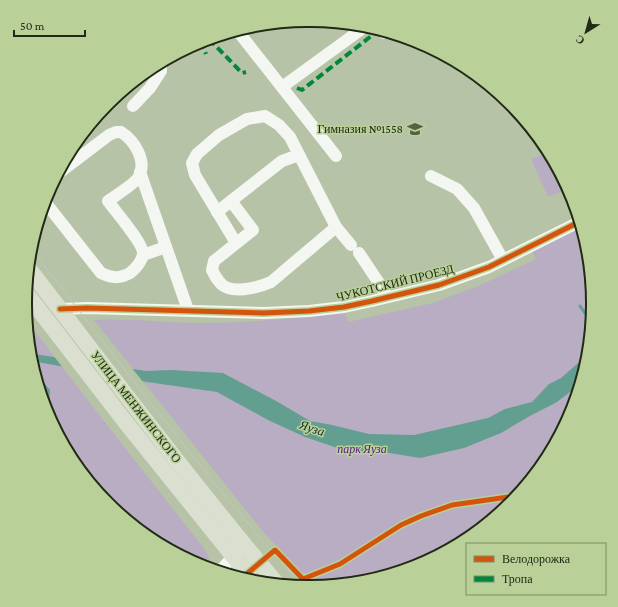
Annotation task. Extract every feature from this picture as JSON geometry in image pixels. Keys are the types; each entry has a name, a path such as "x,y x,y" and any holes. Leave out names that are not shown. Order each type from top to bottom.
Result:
{"main road":[{"name":"УЛИЦА МЕНЖИНСКОГО","path":"34,276 148,423 272,578"},
{"name":"УЛИЦА МЕНЖИНСКОГО","path":"32,301 127,424 247,573"}],"street":[{"path":"282,87 359,31"},
{"path":"241,35 336,156"},
{"path":"133,106 150,88 161,70"},
{"path":"236,243 195,175 192,163 197,154 219,135 247,119 265,116 279,125 290,137 336,227 355,249 387,297"},
{"path":"50,208 101,274 112,278 123,277 132,271 139,263 143,254 141,245 108,201 137,179 141,169 140,157 134,144 121,132 116,132 109,135 70,166"},
{"path":"217,212 282,161 299,155"},
{"path":"140,172 188,310"},
{"path":"431,176 457,189 474,208 503,260"},
{"path":"231,201 253,230 214,261 212,270 218,282 227,288 245,289 260,287 271,282 336,227"},
{"name":"ЧУКОТСКИЙ ПРОЕЗД","path":"64,314 87,308 264,313 309,311 344,307 439,284 488,267 574,225"},
{"path":"143,254 166,247"},
{"path":"224,566 244,545"}],"green space":[{"path":"542,155 561,192 548,197 531,159"},
{"name":"парк Яуза","path":"575,230 585,285 585,322 576,375 571,392 557,426 548,442 528,472 505,499 463,533 415,559 381,571 345,578 307,580 260,528 94,320 219,323 273,320 345,313 348,322 433,303 483,284 536,259 532,251"},
{"path":"34,330 203,547 209,561 171,543 141,523 113,499 90,472 79,457 61,426 47,392 38,357"}],"water":[{"name":"Яуза","path":"38,355 146,371 171,370 223,373 310,421 369,434 414,435 488,418 505,409 532,402 549,384 561,378 579,363 571,391 557,402 501,433 464,448 420,458 383,452 346,451 305,437 268,420 217,392 147,382 39,362"},
{"path":"45,384 50,390 49,398"}],"pier":[{"path":"53,355 131,367 144,383 63,368"}],"waterway":[{"path":"580,306 585,314"}],"tram line":[{"path":"37,256 197,462 296,579"}],"marked path":[{"path":"297,88 302,90 373,34"},
{"path":"214,44 242,73 246,72"},
{"path":"204,48 206,54"}],"cycle path":[{"path":"60,309 87,308 264,313 309,311 344,307 439,285 489,267 574,225"},
{"path":"248,573 275,550 303,579 340,564 401,525 421,516 452,505 507,497"}],"place":[{"name":"Гимназия №1558","path":"415,129"}]}
